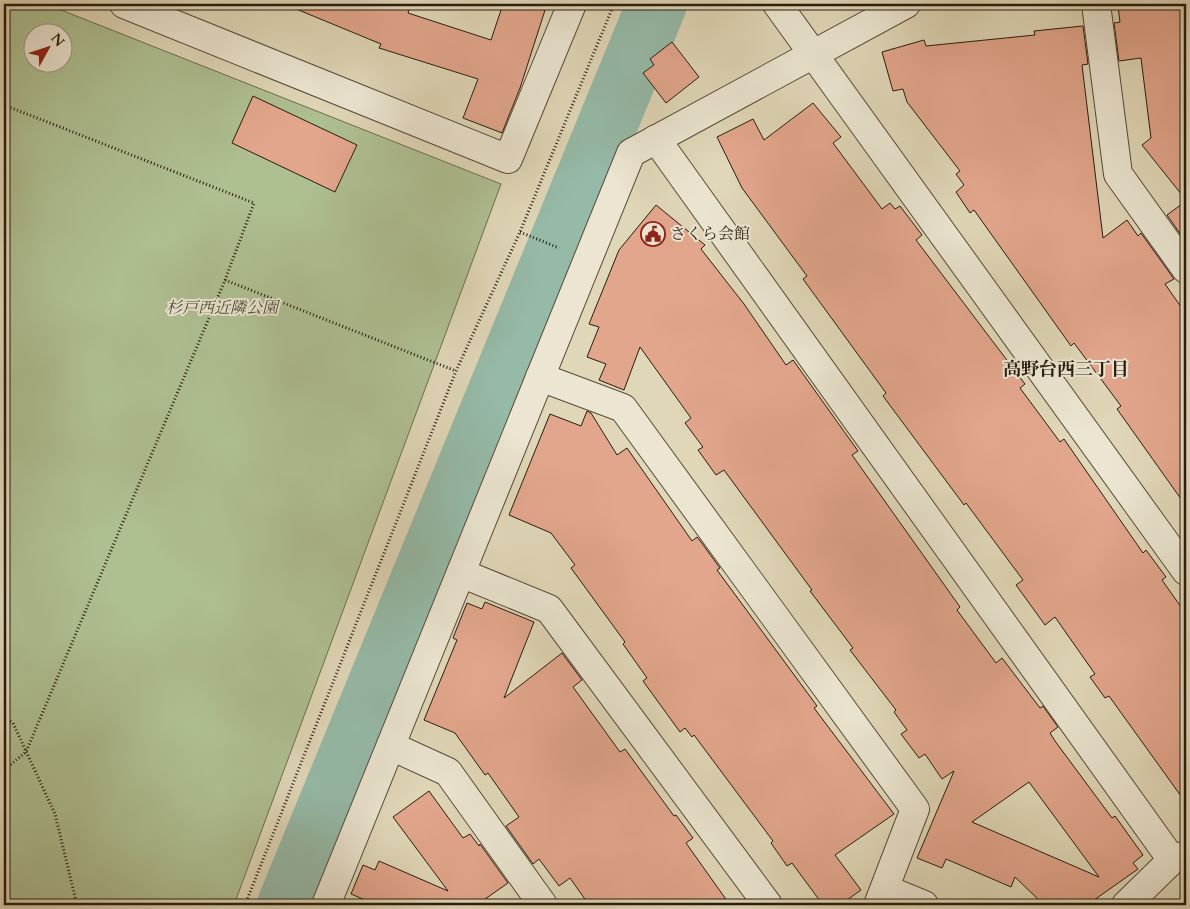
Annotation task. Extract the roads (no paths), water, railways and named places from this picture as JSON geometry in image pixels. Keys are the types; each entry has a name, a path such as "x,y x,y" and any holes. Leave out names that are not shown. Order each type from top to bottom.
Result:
{"street":[{"path":"124,4 508,159 572,4"},
{"path":"776,4 1186,571"},
{"path":"326,905 631,153 906,4"},
{"path":"1096,4 1118,174 1186,270"},
{"path":"656,139 1179,857 1126,905"},
{"path":"540,377 624,408 915,809 881,897 924,905"},
{"path":"461,573 549,609 768,905"},
{"path":"391,746 448,772 543,905"}],"waterway":[{"path":"287,905 657,4"}],"place":[{"name":"さくら会館","path":"653,234"}],"district":[{"name":"高野台西三丁目","path":"1066,369"}],"park label":[{"name":"杉戸西近隣公園","path":"222,308"}]}
